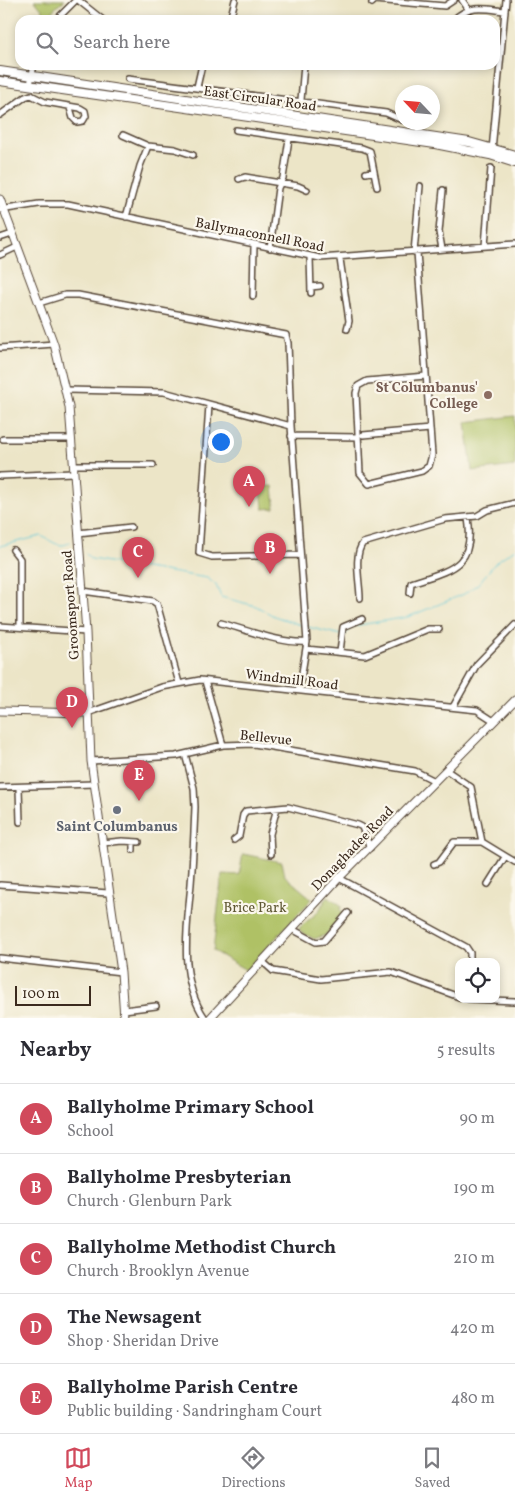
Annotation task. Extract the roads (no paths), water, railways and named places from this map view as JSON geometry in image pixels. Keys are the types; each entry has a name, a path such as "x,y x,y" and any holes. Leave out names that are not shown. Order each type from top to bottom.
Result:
{"highway":[{"name":"East Circular Road","path":"0,71 446,138 491,151 515,163"},
{"name":"East Circular Road","path":"0,81 515,155"}],"main road":[{"name":"Groomsport Road","path":"0,199 2,210 54,344 66,390 86,632 88,713 94,784 121,972 124,1018"},
{"name":"Donaghadee Road","path":"210,1018 339,878 494,721 512,708 515,700"},
{"path":"0,711 88,713"}],"street":[{"path":"61,15 77,0 96,15"},
{"path":"231,15 235,0"},
{"path":"372,3 375,0 446,6 454,0"},
{"path":"462,0 469,10"},
{"path":"500,67 506,0"},
{"path":"462,15 476,8 506,11"},
{"path":"30,85 32,70"},
{"path":"197,87 201,70"},
{"path":"301,100 304,70"},
{"path":"491,151 500,70"},
{"path":"128,79 301,100 386,113 395,117"},
{"path":"0,115 24,97 32,95 45,102 70,108"},
{"path":"236,130 362,148 370,151 377,187"},
{"path":"123,135 130,133 148,146 184,148 193,155"},
{"path":"270,248 289,138"},
{"path":"126,216 140,166 148,146"},
{"path":"485,246 491,168"},
{"path":"366,173 374,171"},
{"path":"239,178 245,177 298,186 307,190"},
{"path":"420,186 415,252 426,376 432,455 429,466 422,471 370,484 360,473 360,436 356,393 362,383 426,376"},
{"path":"442,190 439,232 442,249"},
{"name":"Ballymaconnell Road","path":"2,210 39,204 68,204 310,257 340,259 515,244"},
{"path":"0,238 12,234"},
{"path":"253,296 254,245"},
{"path":"0,255 17,247"},
{"path":"310,257 311,290 320,286"},
{"path":"340,259 349,321 347,329"},
{"path":"39,303 65,295 78,295 286,335 288,342 291,426 306,628 306,648 300,691"},
{"path":"0,348 54,344"},
{"path":"66,390 154,390 291,426"},
{"path":"209,405 200,553 212,557 300,555"},
{"path":"292,436 360,436 430,429"},
{"path":"3,439 71,438"},
{"path":"0,476 73,469 153,465"},
{"path":"360,598 359,561 360,547 363,543 445,519 468,518 515,503"},
{"path":"410,593 411,583 449,570 464,559 469,543 468,518"},
{"path":"78,533 131,528"},
{"path":"13,550 20,559 20,627"},
{"path":"83,590 153,601 157,604 179,683"},
{"path":"340,652 343,627 362,619"},
{"path":"221,623 294,643 306,642"},
{"path":"452,707 477,664 515,625"},
{"path":"0,626 86,632"},
{"path":"306,648 372,654 428,629 439,629"},
{"path":"205,681 223,745"},
{"name":"Windmill Road","path":"88,713 179,683 205,681 477,710 494,721"},
{"name":"Bellevue","path":"92,761 185,754 223,745 254,744 416,771 435,781"},
{"path":"185,754 194,788 195,807 187,936 188,970 198,1008 205,1018"},
{"path":"446,770 471,787 482,842"},
{"path":"0,787 20,788 94,784"},
{"path":"20,788 20,822"},
{"path":"234,840 239,836 243,815 246,811 288,807 362,827 370,848"},
{"path":"271,854 270,834 277,808"},
{"path":"102,843 136,842 133,850"},
{"path":"434,864 439,862 454,842 482,842 515,862"},
{"path":"488,884 505,857"},
{"path":"339,878 466,947 470,958"},
{"path":"0,885 108,892"},
{"path":"292,929 311,940 324,941 348,913"},
{"path":"0,958 121,972"},
{"path":"262,961 273,971 321,979 391,972 455,996"},
{"path":"500,1000 515,1001"},
{"path":"124,1010 156,1006"}],"waterway":[{"path":"0,546 41,536 59,545 70,542"},
{"path":"345,635 353,626 408,617 464,594 478,584 497,561 515,549"},
{"path":"86,554 91,559 207,578 216,585 221,597 256,606 274,616 304,626"},
{"path":"308,627 341,635"}],"place":[{"name":"St Columbanus' College","path":"488,395"},
{"name":"Ballyholme Primary School","path":"249,507"},
{"name":"Ballyholme Presbyterian","path":"270,574"},
{"name":"Ballyholme Methodist Church","path":"138,578"},
{"name":"The Newsagent","path":"72,728"},
{"name":"Ballyholme Parish Centre","path":"139,801"},
{"name":"Saint Columbanus","path":"117,810"}],"park label":[{"name":"Brice Park","path":"255,907"}]}
